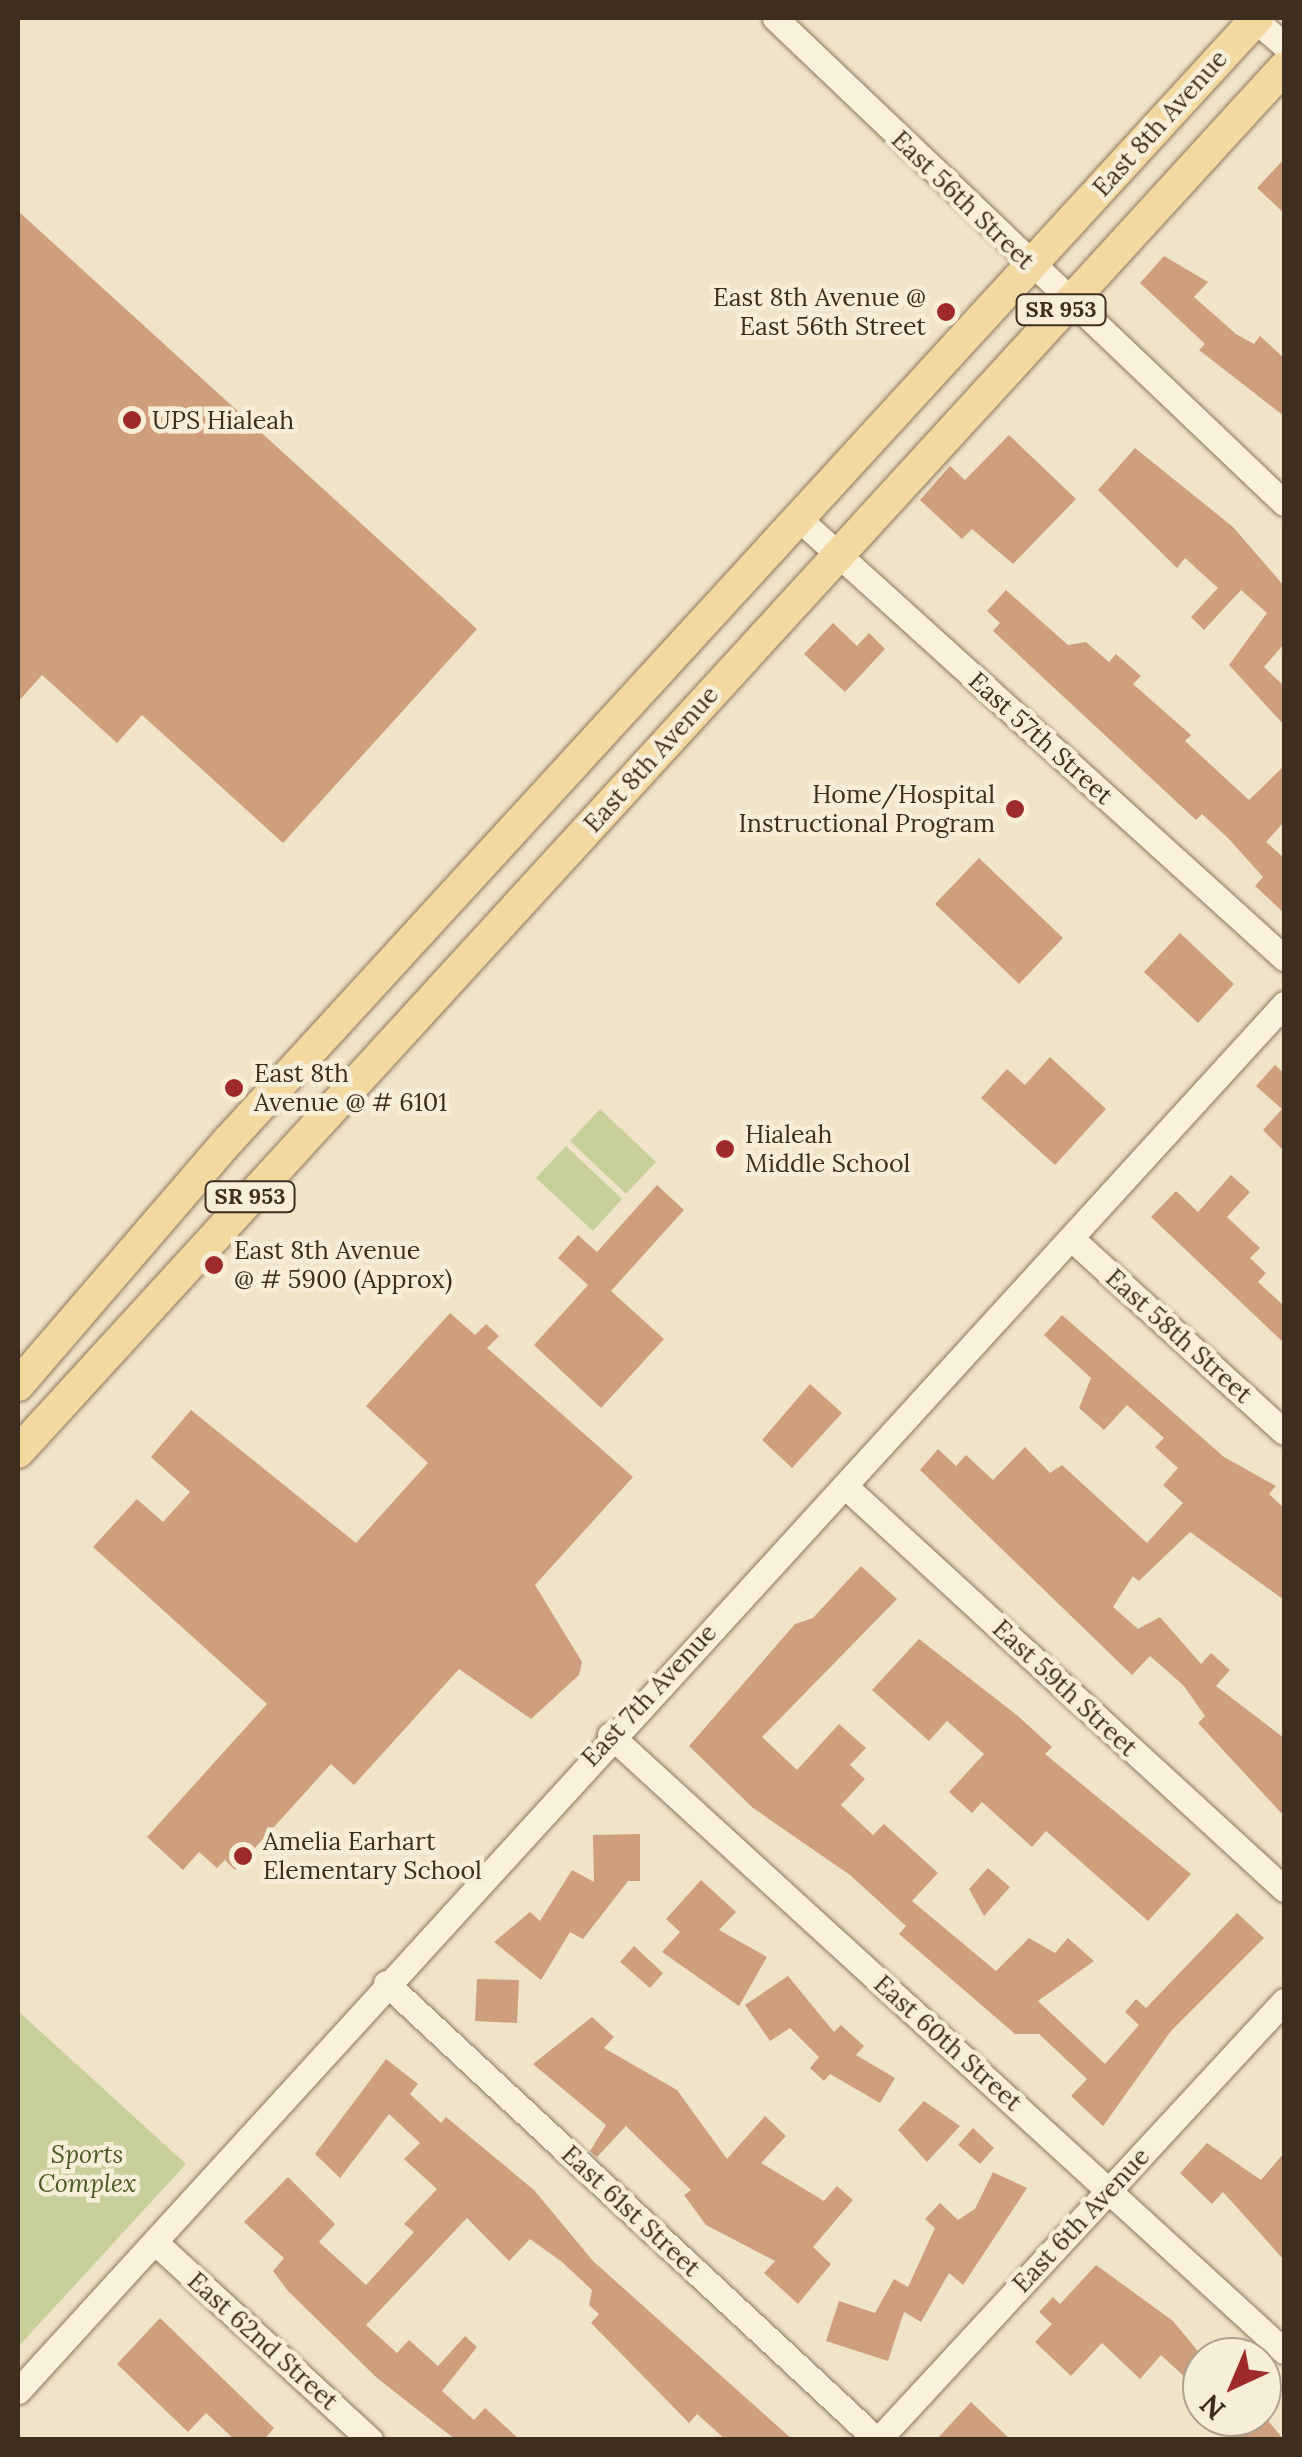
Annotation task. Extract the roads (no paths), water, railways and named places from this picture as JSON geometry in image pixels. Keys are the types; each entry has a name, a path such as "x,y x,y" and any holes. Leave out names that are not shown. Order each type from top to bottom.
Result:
{"main road":[{"name":"East 8th Avenue","path":"18,1385 442,907 1255,18"},
{"name":"East 8th Avenue","path":"18,1452 1284,68"},
{"path":"442,907 483,943"},
{"path":"104,1286 138,1320"}],"street":[{"name":"East 56th Street","path":"775,18 1068,303 1284,502"},
{"path":"1255,18 1284,45"},
{"name":"East 57th Street","path":"798,518 1284,958"},
{"name":"East 7th Avenue","path":"18,2391 156,2244 386,1982 610,1736 1074,1240 1284,1004"},
{"name":"East 58th Street","path":"1074,1240 1284,1432"},
{"name":"East 59th Street","path":"845,1486 1284,1889"},
{"name":"East 60th Street","path":"610,1736 1284,2351"},
{"name":"East 61st Street","path":"386,1982 878,2440"},
{"name":"East 6th Avenue","path":"878,2440 1284,2001"},
{"name":"East 62nd Street","path":"156,2244 370,2440"}],"place":[{"name":"East 8th Avenue @ East 56th Street","path":"946,312"},
{"name":"UPS Hialeah","path":"132,420"},
{"name":"Home/Hospital Instructional Program","path":"1015,809"},
{"name":"East 8th Avenue @ # 6101","path":"234,1088"},
{"name":"Hialeah Middle School","path":"725,1149"},
{"name":"East 8th Avenue @ # 5900 (Approx)","path":"214,1265"},
{"name":"Amelia Earhart Elementary School","path":"243,1856"}],"park label":[{"name":"Sports Complex","path":"87,2170"}]}
